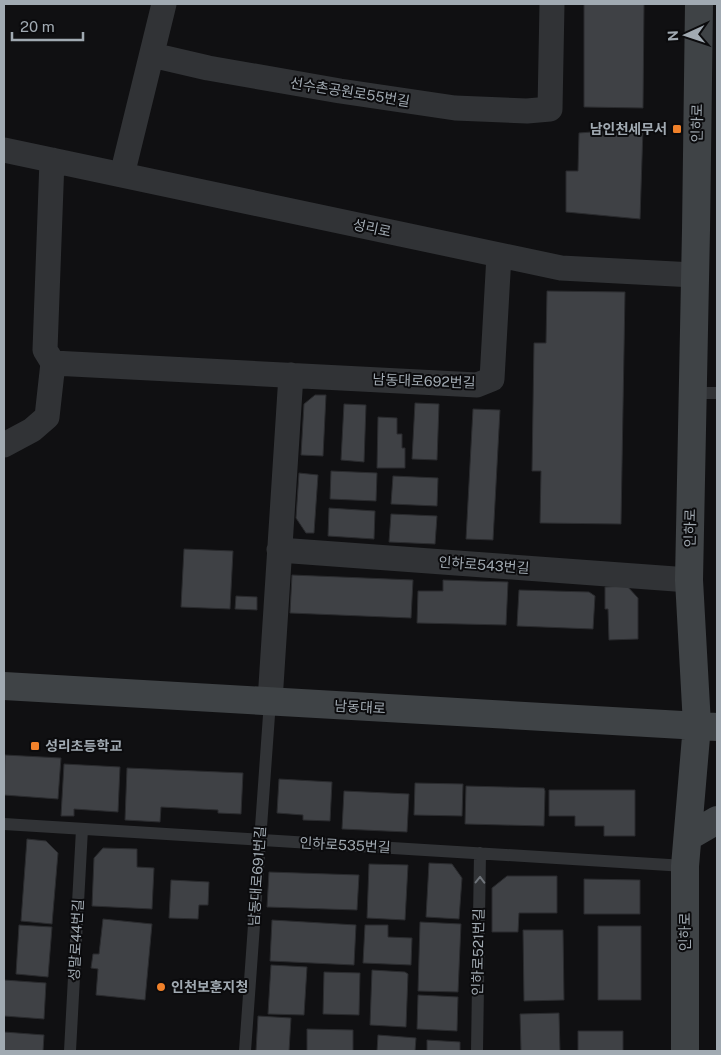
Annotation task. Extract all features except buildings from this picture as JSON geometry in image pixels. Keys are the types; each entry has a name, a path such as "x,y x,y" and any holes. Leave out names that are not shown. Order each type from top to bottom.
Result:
{"main road":[{"name":"인하로","path":"685,1051 685,866 688,837 707,726 689,580 705,393 694,275 698,4"},
{"name":"남동대로","path":"4,686 707,726"},
{"path":"688,837 717,820"}],"street":[{"path":"122,175 164,4"},
{"name":"선수촌공원로55번길","path":"152,55 208,68 340,91 455,108 527,111 550,108 552,4"},
{"name":"성리로","path":"4,150 561,268 694,275"},
{"path":"4,446 32,430 47,417 53,363 45,350 52,160"},
{"name":"남동대로692번길","path":"53,363 477,385 492,379 499,255"},
{"path":"270,701 291,375"},
{"name":"인하로543번길","path":"279,550 689,580"}],"lane":[{"name":"남동대로691번길","path":"246,1051 270,701"},
{"name":"인하로535번길","path":"4,824 685,866"},
{"name":"성말로44번길","path":"70,1051 82,829"},
{"name":"인하로521번길","path":"476,1051 480,853"}],"place":[{"name":"남인천세무서","path":"677,129"},
{"name":"성리초등학교","path":"35,746"},
{"name":"인천보훈지청","path":"161,987"}]}
